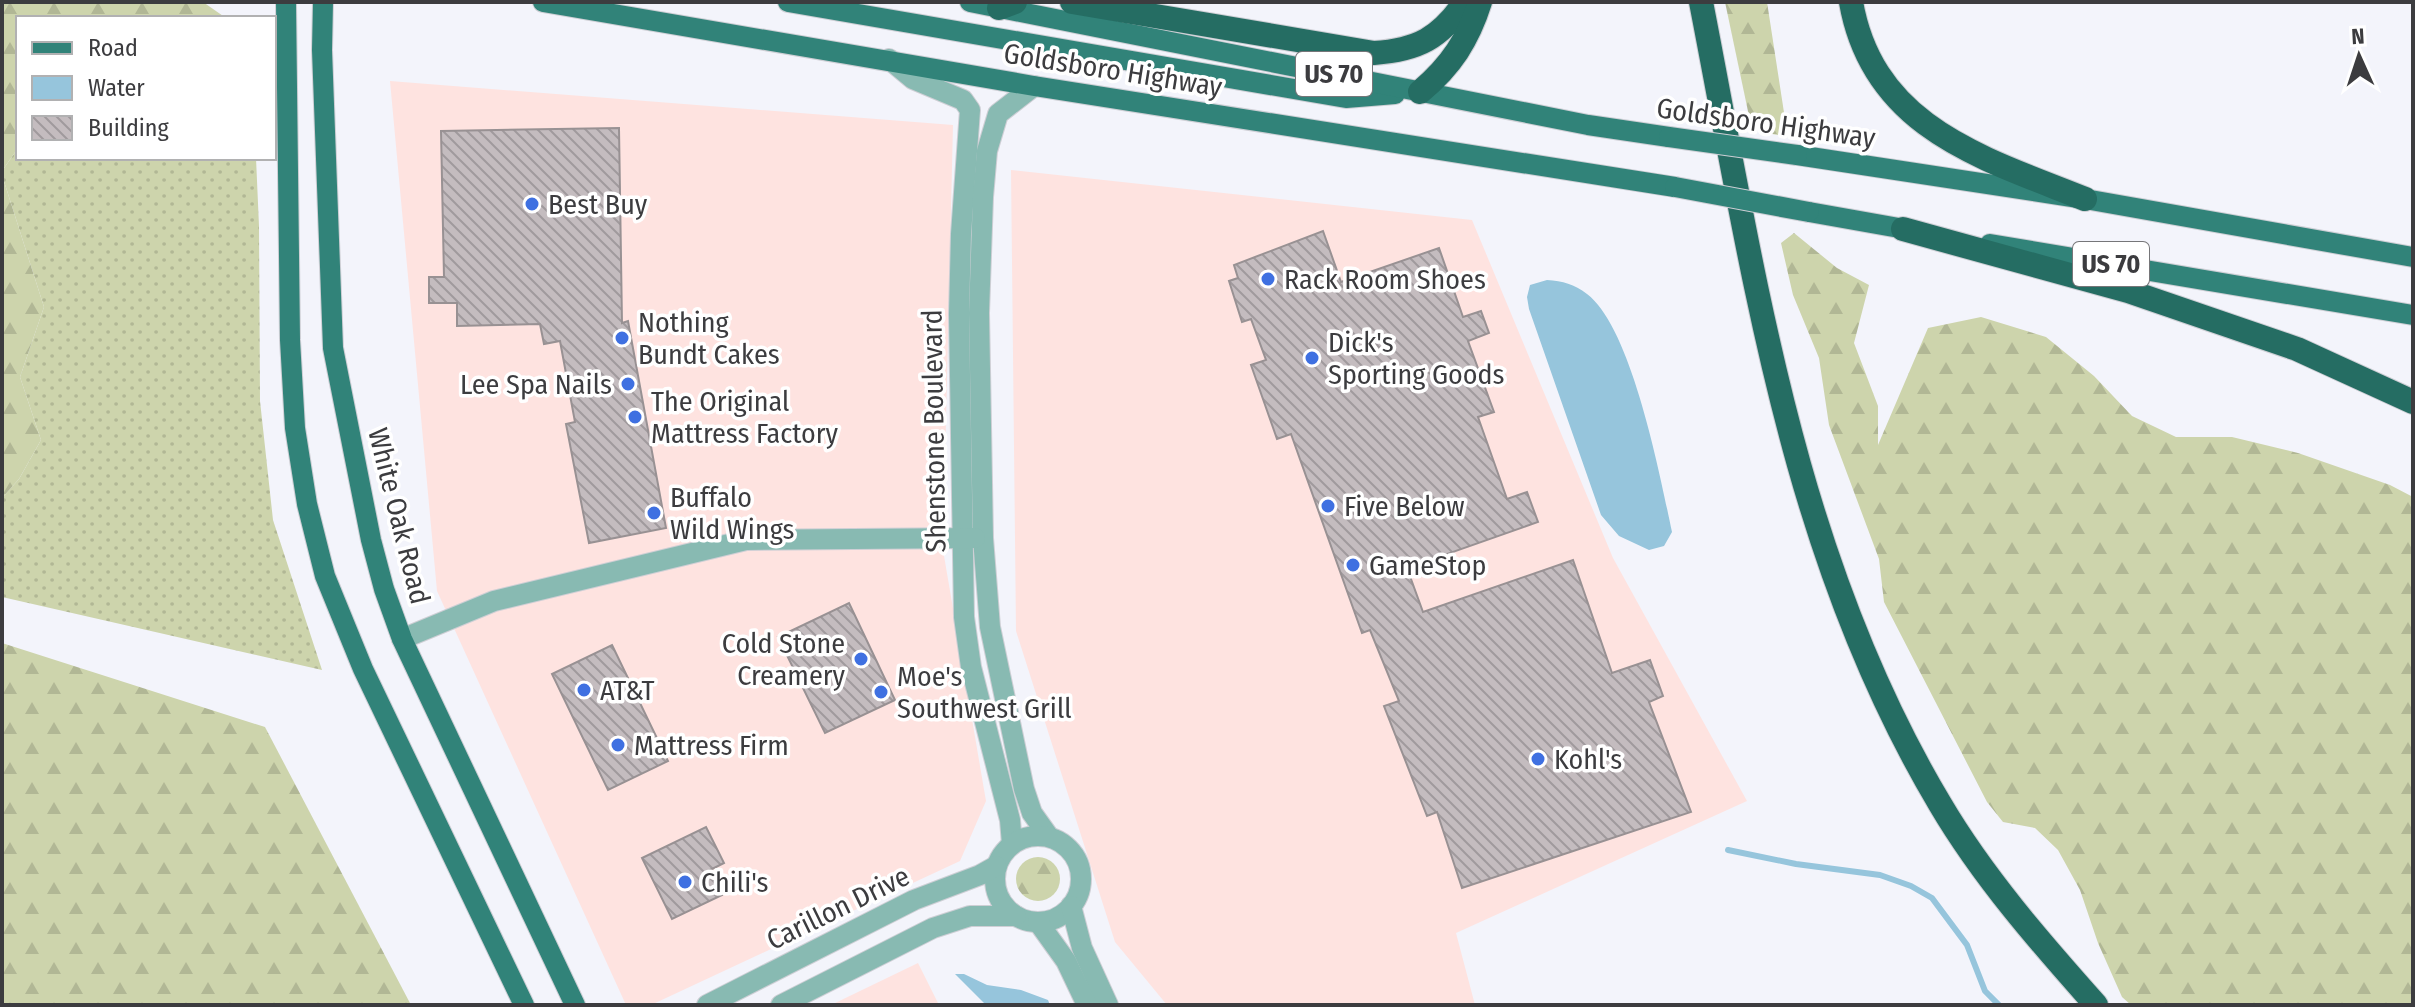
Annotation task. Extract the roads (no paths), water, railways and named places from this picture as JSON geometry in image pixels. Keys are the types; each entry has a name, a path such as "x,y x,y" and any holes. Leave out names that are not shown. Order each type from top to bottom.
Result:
{"highway":[{"path":"1072,2 1374,53 1418,45 1439,34 1465,2"},
{"path":"1420,92 1442,74 1456,56 1471,30 1480,2"},
{"path":"1701,2 1770,352 1819,536 1847,615 1891,712 1940,805 2042,945 2096,1005"},
{"path":"1851,2 1863,44 1875,68 1891,91 1921,123 1965,151 2085,199"},
{"path":"1903,229 2142,295 2297,349 2413,402"}],"main road":[{"path":"286,2 290,340 295,428 307,504 325,576 363,669 524,1005"},
{"name":"White Oak Road","path":"323,2 333,348 371,540 402,639 575,1005"},
{"name":"Goldsboro Highway","path":"543,2 1034,86 1675,187 1903,229"},
{"path":"788,2 1346,98 1420,92"},
{"name":"Goldsboro Highway","path":"970,2 1007,5 1588,125 2085,199"},
{"name":"US 70","path":"2085,199 2413,257"},
{"name":"US 70","path":"1903,229 2413,315"}],"street":[{"name":"Shenstone Boulevard","path":"889,59 913,79 963,100 970,110 959,314 974,538 993,652 1024,789 1032,813 1047,834"},
{"name":"Shenstone Boulevard","path":"1012,844 1005,794 969,654 964,617 974,538 979,313 987,151 998,114 1034,86"},
{"path":"402,639 494,601 746,540 974,538"},
{"path":"781,1005 933,928 970,916 1016,916 1038,922 1052,920 1071,906 1080,888 1079,863 1069,848 1047,834 1027,837 1012,844 996,866 998,896 1016,916"},
{"name":"Carillon Drive","path":"707,1005 914,900 996,866"},
{"path":"1071,906 1082,948 1108,1005"},
{"path":"1038,922 1066,961 1087,1005"}],"water":[{"path":"1547,280 1568,284 1587,294 1603,312 1618,338 1642,405 1660,476 1672,532 1664,546 1649,550 1619,536 1601,515 1529,309 1527,297 1530,285"},
{"path":"955,974 964,974 987,985 1021,990 1048,1000 1050,1005 986,1005"}],"waterway":[{"path":"1728,850 1796,864 1880,875 1911,886 1932,898 1967,945 1985,991 1999,1005"}],"place":[{"name":"Best Buy","path":"532,204"},
{"name":"Rack Room Shoes","path":"1268,279"},
{"name":"Nothing Bundt Cakes","path":"622,338"},
{"name":"Dick's Sporting Goods","path":"1312,358"},
{"name":"Lee Spa Nails","path":"628,384"},
{"name":"The Original Mattress Factory","path":"635,417"},
{"name":"Five Below","path":"1328,506"},
{"name":"Buffalo Wild Wings","path":"654,513"},
{"name":"GameStop","path":"1353,565"},
{"name":"Cold Stone Creamery","path":"861,659"},
{"name":"AT&T","path":"584,690"},
{"name":"Moe's Southwest Grill","path":"881,692"},
{"name":"Mattress Firm","path":"618,745"},
{"name":"Kohl's","path":"1538,759"},
{"name":"Chili's","path":"685,882"}]}
